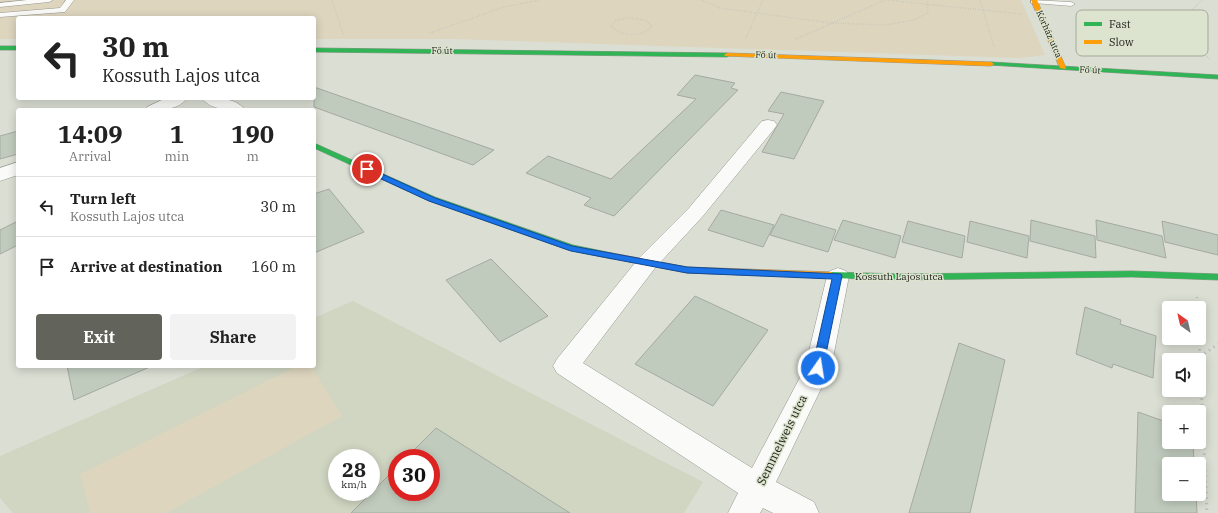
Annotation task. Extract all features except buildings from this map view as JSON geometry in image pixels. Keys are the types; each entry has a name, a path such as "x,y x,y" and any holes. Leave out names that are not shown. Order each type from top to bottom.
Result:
{"main road":[{"name":"Kórház utca","path":"1034,0 1063,68"},
{"path":"0,48 16,48"},
{"name":"Fő út","path":"316,50 555,51 739,54 999,64 1218,77"},
{"name":"Kossuth Lajos utca","path":"316,146 432,199 571,248 687,270 901,277 1132,274 1218,277"}],"street":[{"path":"156,108 174,100"},
{"path":"214,100 232,108"},
{"path":"750,501 566,366 647,263 696,212 768,125"},
{"path":"0,175 16,169"},
{"name":"Semmelweis utca","path":"803,513 750,501 818,368 838,276"}],"lane":[{"path":"0,4 49,0"},
{"path":"0,15 62,10 70,0"},
{"name":"Kórház utca","path":"1034,0 1071,4"}],"path":[{"path":"332,0 344,37"},
{"path":"430,33 504,6 540,0"},
{"path":"701,0 720,8 831,23 886,25 914,20 928,13 928,0"},
{"path":"739,54 763,0"},
{"path":"795,39 886,0 1040,16"},
{"path":"980,0 999,64"},
{"path":"1192,10 1202,0"},
{"path":"638,18 645,20 652,26 651,29 640,34 624,34 613,29 611,26 612,23 622,19 638,18"},
{"path":"1206,56 1211,62"},
{"path":"1205,353 1218,344"},
{"path":"1201,397 1207,513"}],"shaded area":[{"path":"0,0 1021,0 1045,55 1020,58 454,39 316,39 316,16 16,16 16,39 0,39"},
{"path":"353,301 703,482 684,513 13,513 0,498 0,456 200,368 316,368 316,317"},
{"path":"293,368 312,368 342,416 166,513 90,513 80,474"}],"traffic: fast":[{"path":"0,48 16,48"},
{"path":"316,50 727,55"},
{"path":"991,64 1218,77"},
{"path":"316,146 432,199 571,248 612,256"},
{"path":"831,275 901,277 1132,274 1218,277"}],"traffic: slow":[{"path":"1034,0 1063,68"},
{"path":"727,55 991,64"},
{"path":"612,256 687,270 831,275"}],"route":[{"path":"367,169 432,199 571,248 687,270 838,276 818,368"}]}
